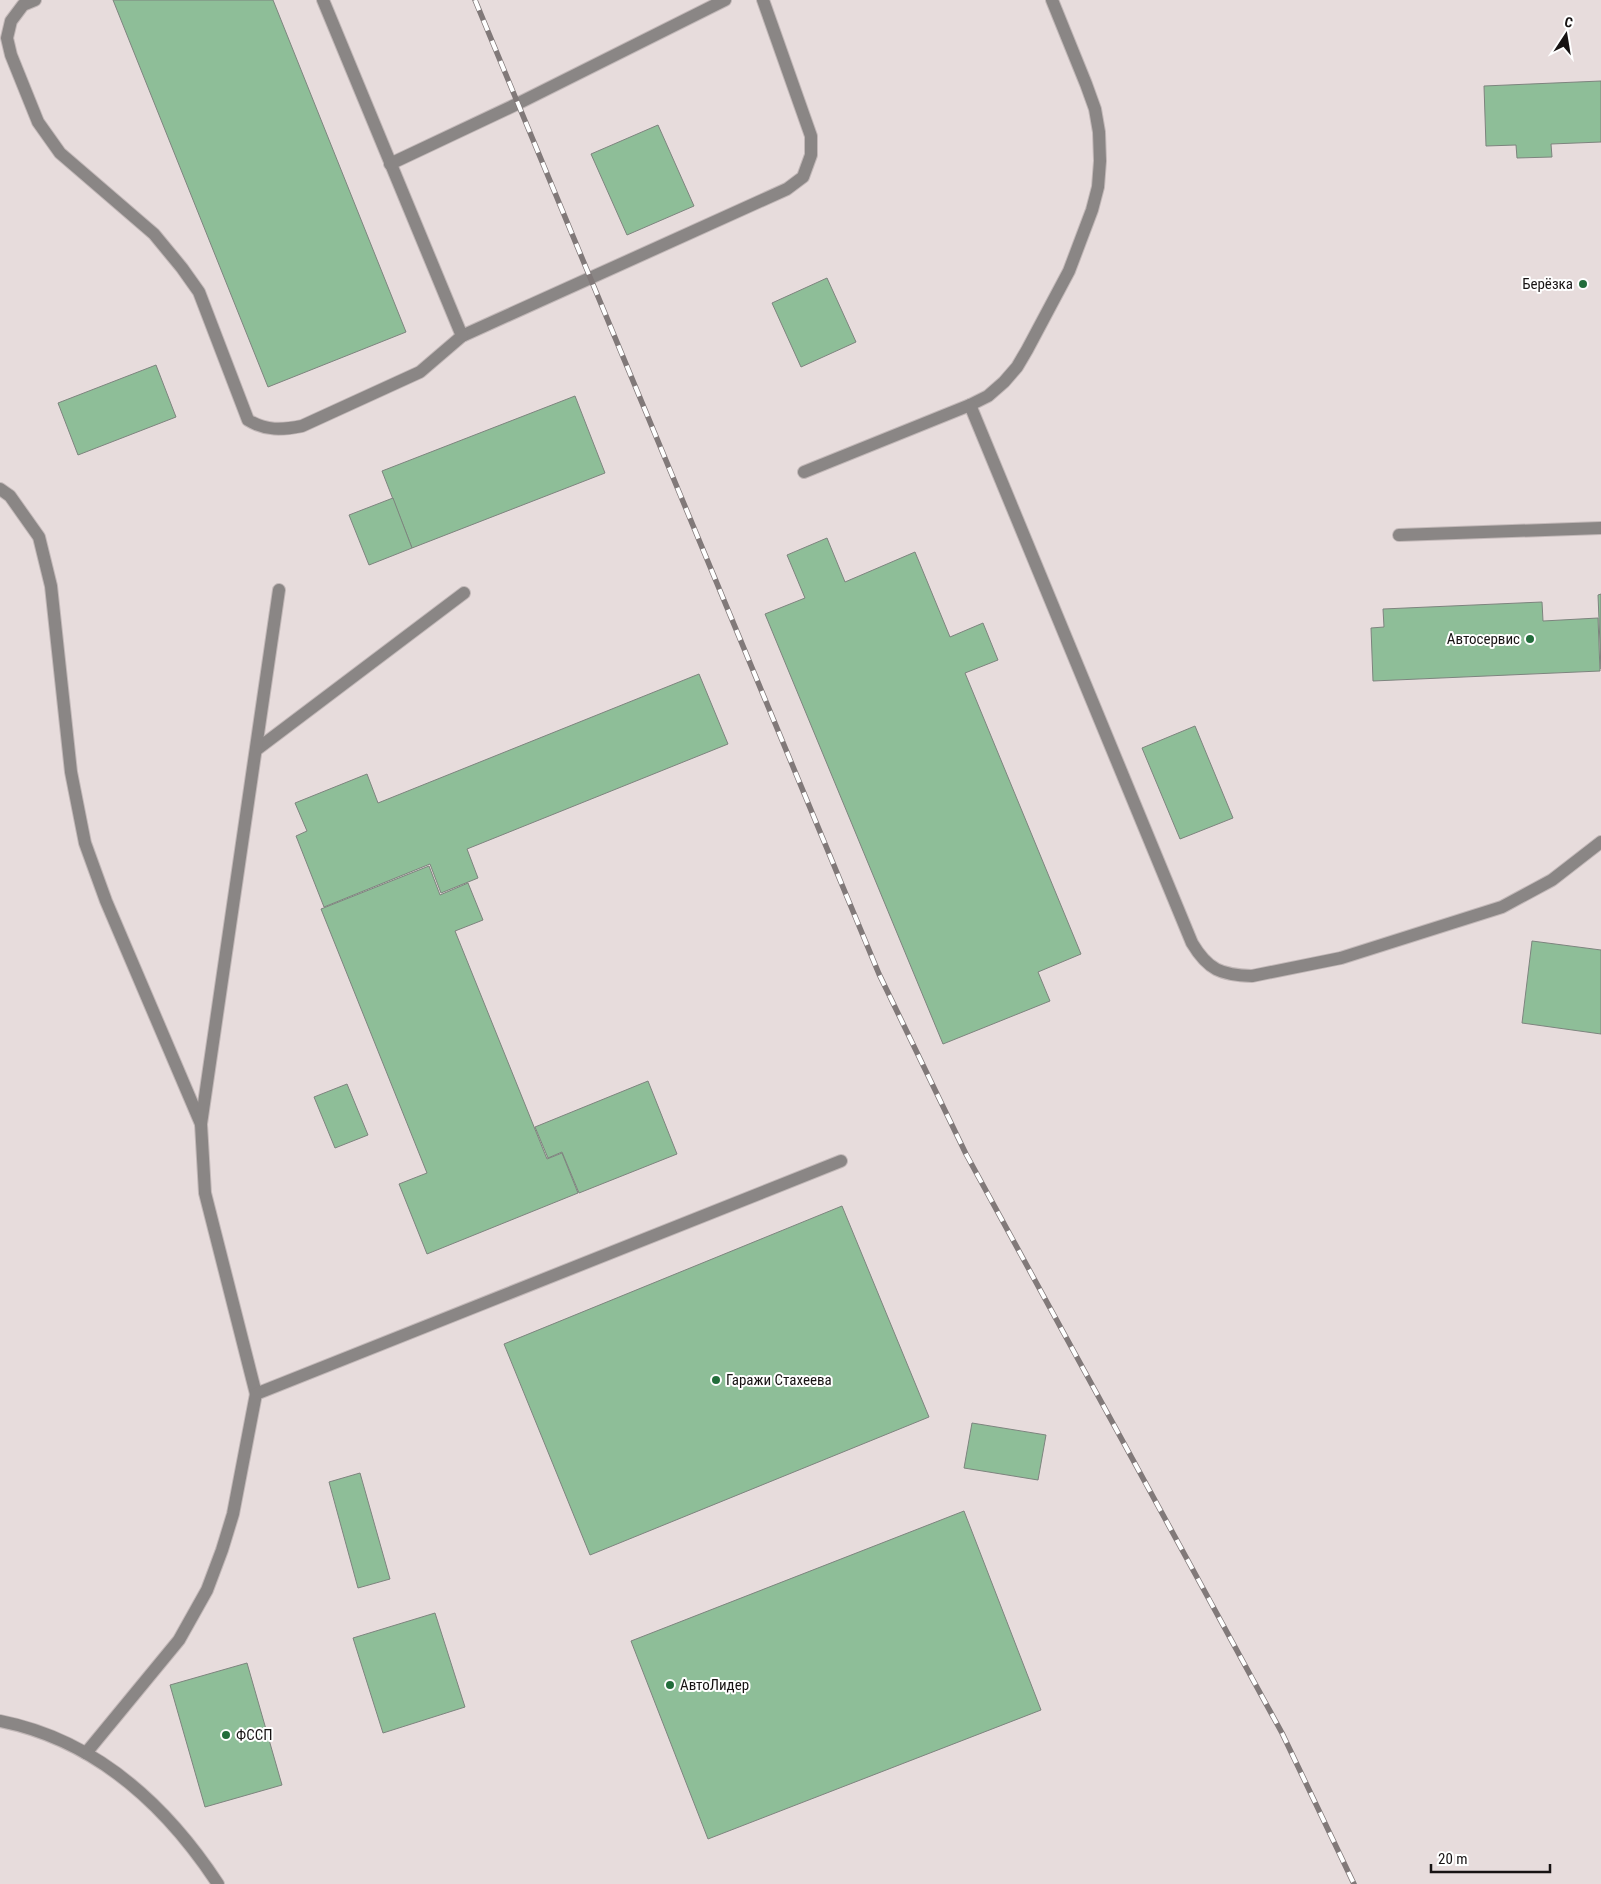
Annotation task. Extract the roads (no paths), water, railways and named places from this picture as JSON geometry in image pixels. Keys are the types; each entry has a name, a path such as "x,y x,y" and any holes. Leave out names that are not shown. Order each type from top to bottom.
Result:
{"street":[{"path":"35,0 23,5 11,21 7,38 38,122 60,153 154,234 182,268 198,292 248,420 260,427 284,430 302,426 420,372 462,336 786,189 803,176 811,155 811,136 763,0"},
{"path":"322,0 462,336"},
{"path":"390,164 518,104 726,0"},
{"path":"804,472 988,396 1017,367 1069,271 1092,210 1098,187 1100,161 1099,132 1095,109 1052,0"},
{"path":"970,405 1192,942 1201,958 1210,966 1237,976 1252,976 1341,958 1398,940 1502,907 1552,880 1601,842"},
{"path":"0,489 10,496 39,537 51,586 71,772 85,843 106,901 200,1124"},
{"path":"1399,535 1601,528"},
{"path":"86,1753 179,1640 207,1590 222,1550 232,1514 256,1394 205,1193 200,1124 280,590"},
{"path":"256,750 464,593"},
{"path":"256,1394 841,1162"},
{"path":"0,1721 15,1724 66,1742 111,1767 152,1803 200,1857 218,1884"}],"railway":[{"path":"475,0 879,974 966,1154 1282,1733 1354,1884"}],"place":[{"name":"Берёзка","path":"1583,284"},
{"name":"Автосервис","path":"1530,639"},
{"name":"Гаражи Стахеева","path":"716,1380"},
{"name":"АвтоЛидер","path":"670,1685"},
{"name":"ФССП","path":"226,1735"}]}
